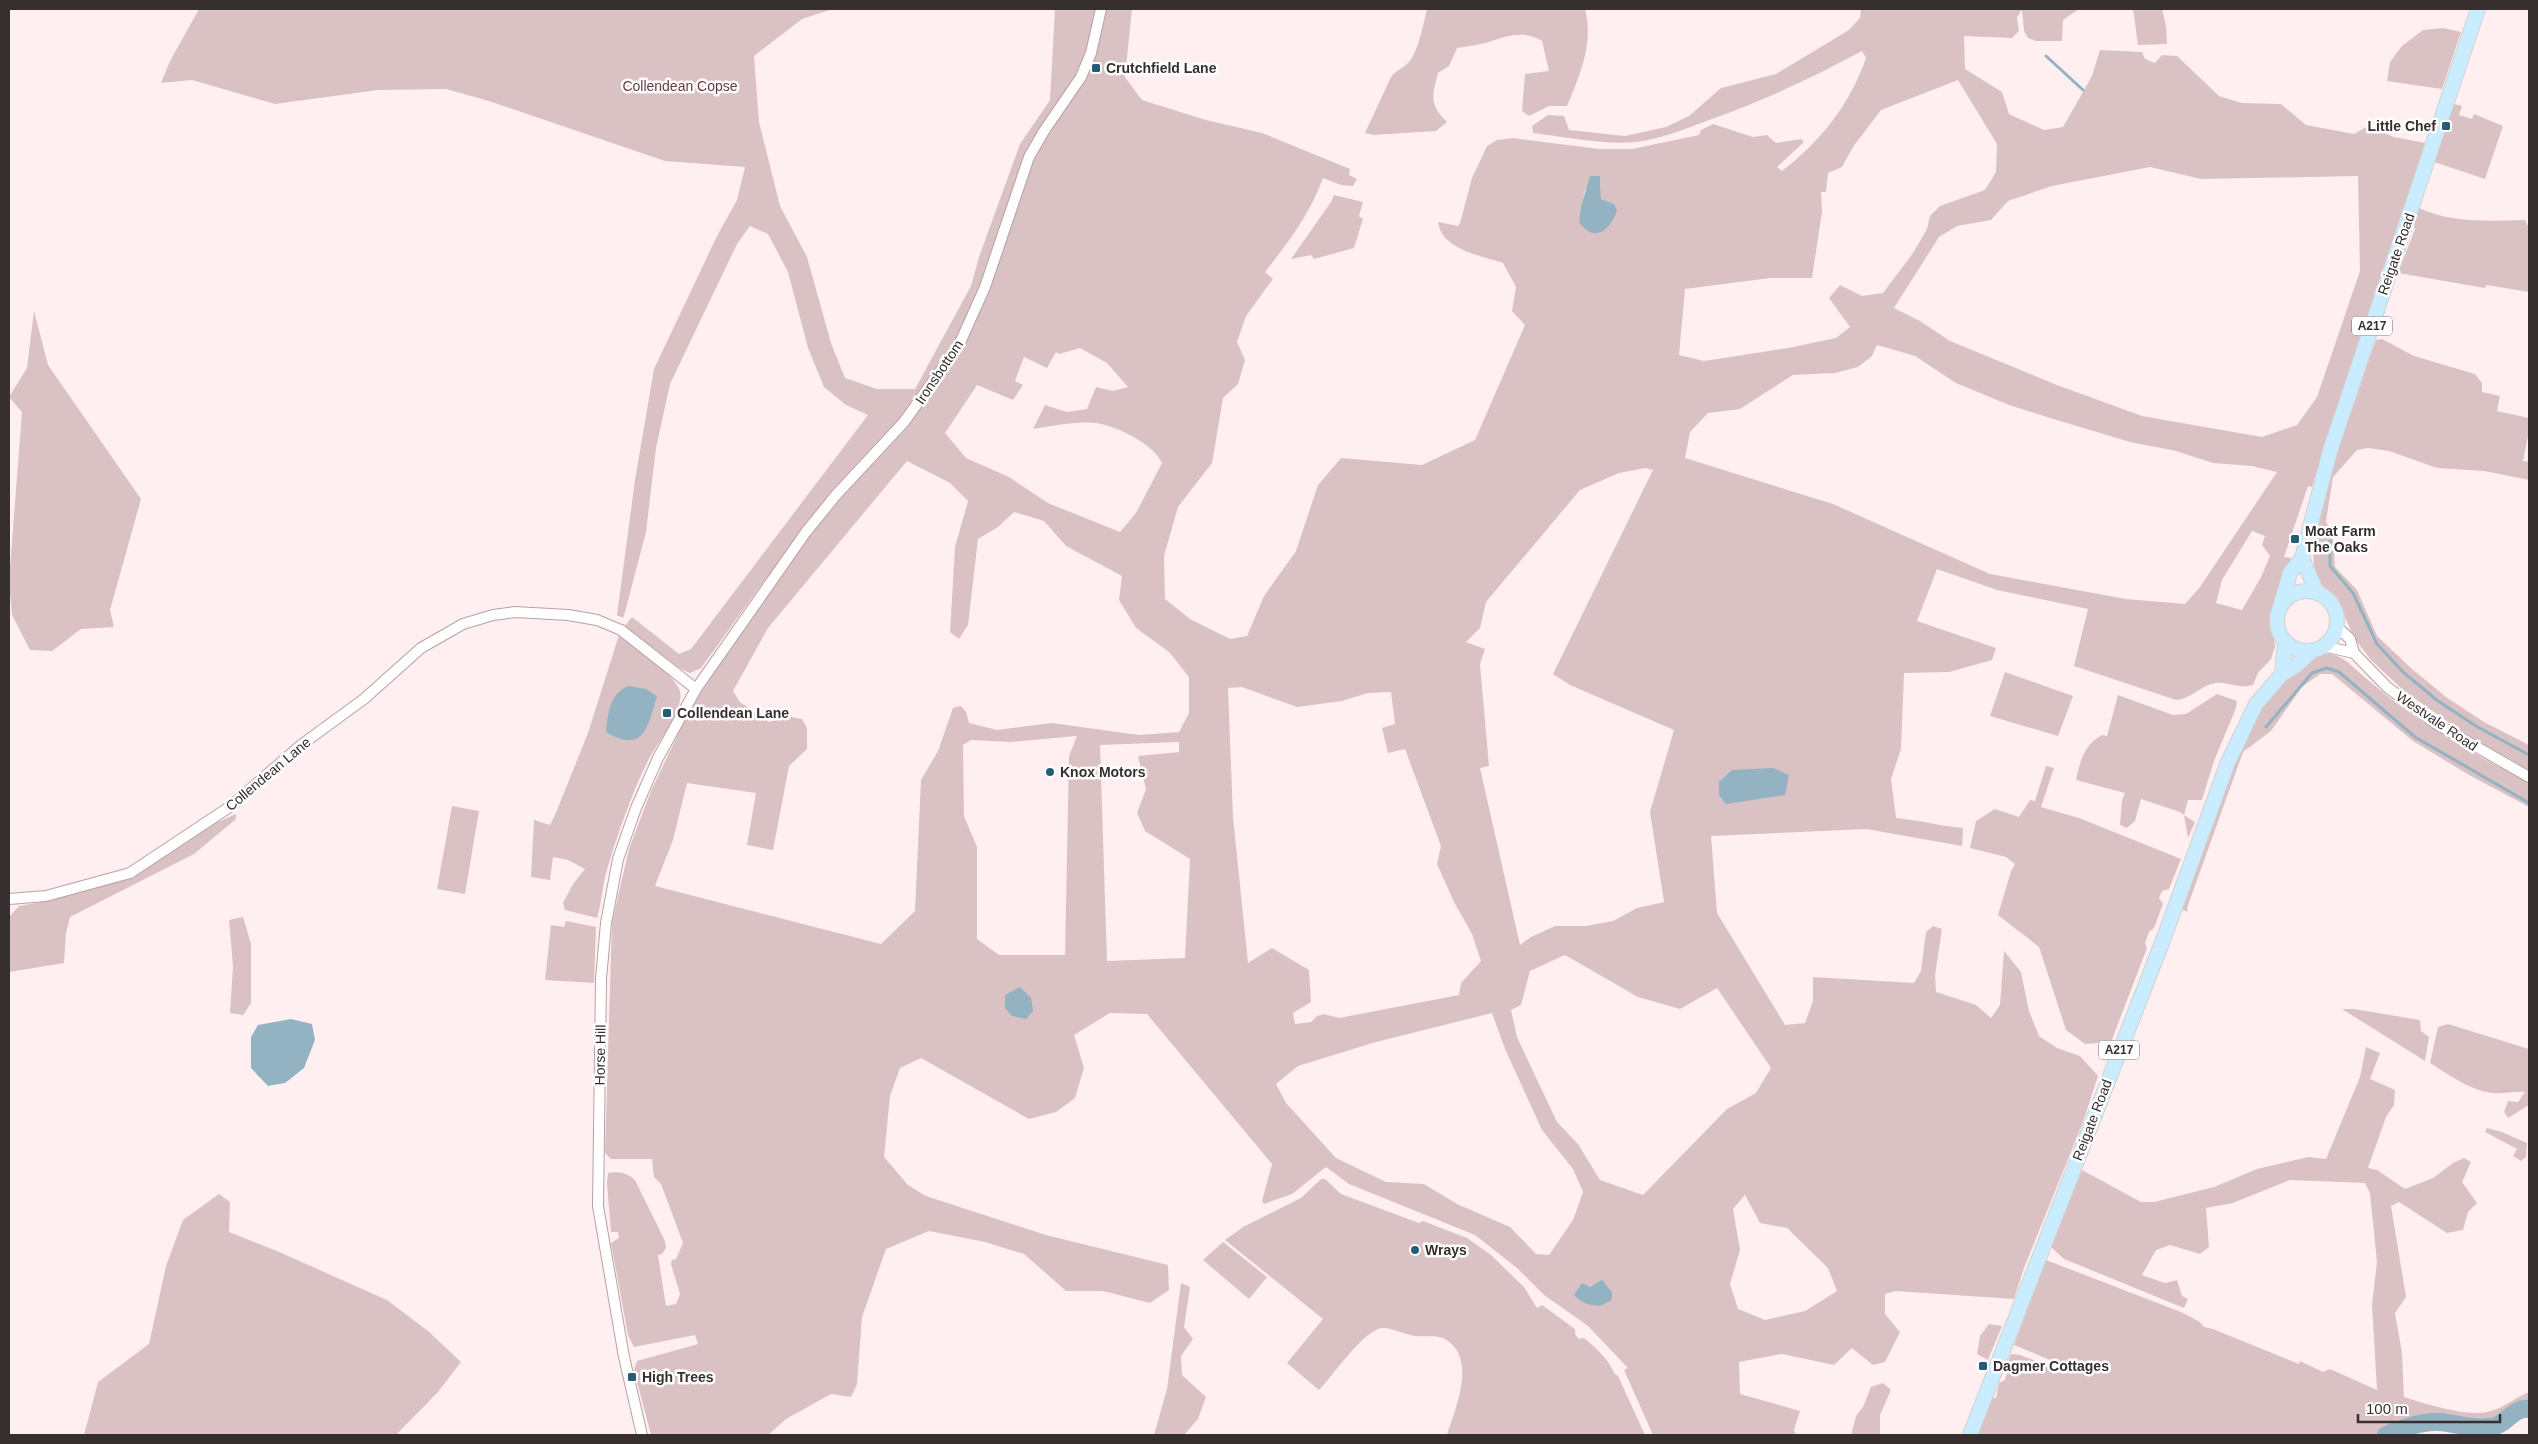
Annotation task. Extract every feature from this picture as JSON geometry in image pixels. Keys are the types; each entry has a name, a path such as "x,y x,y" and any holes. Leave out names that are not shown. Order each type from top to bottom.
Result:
{"main road":[{"name":"Reigate Road","path":"2281,604 2290,573 2302,558 2330,451 2478,9"},
{"path":"2302,558 2317,593 2332,606 2336,615 2336,626 2329,641 2318,648 2303,651 2285,642 2279,634 2277,624 2281,604 2297,592 2317,593"},
{"path":"2282,674 2285,642"},
{"name":"Reigate Road","path":"1970,1435 2162,943 2228,762 2256,704 2282,674 2318,648"}],"street":[{"name":"Ironsbottom","path":"696,689 806,532 836,495 904,422 959,345 985,287 1029,157 1044,131 1081,77 1092,53 1101,9"},
{"name":"Collendean Lane","path":"9,899 46,896 130,873 231,806 301,745 364,699 421,648 439,636 478,620 515,612 568,615 597,620 621,630 696,689"},
{"name":"Westvale Road","path":"2336,626 2350,640 2354,652 2387,687 2435,723 2529,777"},
{"path":"2318,648 2354,652"},
{"name":"Horse Hill","path":"642,1435 624,1357 598,1206 599,1046 604,942 612,883 636,808 658,758 696,689"}],"green space":[{"name":"Collendean Copse","path":"199,9 833,9 802,19 754,56 759,122 780,206 807,257 831,343 845,378 877,389 915,389 971,286 979,257 1020,144 1050,100 1055,9 1132,9 1125,77 1142,100 1206,120 1262,133 1350,169 1349,175 1357,179 1353,186 1341,185 1323,178 1305,216 1265,272 1273,279 1246,316 1237,342 1245,360 1238,384 1223,398 1212,463 1178,507 1164,556 1165,599 1190,619 1230,639 1247,636 1264,596 1296,551 1318,485 1341,458 1422,465 1475,440 1525,325 1512,311 1516,287 1503,263 1473,254 1454,245 1441,231 1438,222 1458,226 1460,223 1472,178 1487,146 1497,140 1513,138 1599,149 1632,149 1699,135 1701,130 1713,124 1753,137 1767,135 1776,143 1801,139 1804,142 1777,167 1782,171 1809,147 1833,120 1852,91 1866,58 1862,51 1806,80 1749,105 1673,133 1645,141 1623,143 1533,133 1532,126 1548,115 1564,116 1569,130 1625,136 1666,127 1689,116 1721,88 1776,74 1849,30 1860,18 1861,9 2079,9 2063,20 2062,41 2036,41 2028,38 2024,31 2022,10 2017,17 2019,31 2012,38 1964,36 1965,69 2002,92 2009,114 2044,130 2063,127 2092,76 2100,50 2142,52 2145,59 2155,63 2162,55 2177,56 2219,96 2242,103 2281,104 2306,125 2354,134 2368,126 2394,137 2425,143 2312,487 2308,486 2284,557 2291,558 2272,619 2275,647 2271,659 2258,673 2253,685 2242,686 2216,683 2206,686 2185,698 2176,700 2074,666 2088,609 1997,590 1937,569 1917,621 1996,648 1992,660 1949,672 1904,673 1901,749 1891,779 1896,818 1963,828 1962,846 1866,829 1711,836 1717,913 1785,1025 1805,1023 1813,1001 1813,977 1914,983 1921,971 1926,932 1933,926 1942,929 1935,976 1936,992 1976,1005 1991,1018 2000,1005 2004,951 2021,972 2029,1011 2039,1036 2057,1048 2080,1056 2098,1076 2083,1122 2024,1268 2014,1299 1895,1291 1885,1294 1885,1314 1900,1332 1885,1362 1873,1365 1852,1348 1834,1365 1782,1354 1739,1362 1740,1394 1800,1411 1794,1430 1796,1435 1653,1435 1624,1370 1628,1368 1588,1326 1544,1295 1517,1268 1475,1235 1349,1184 1326,1167 1292,1194 1264,1204 1262,1201 1272,1164 1147,1014 1110,1013 1074,1035 1084,1068 1075,1098 1056,1112 1029,1119 921,1058 900,1068 890,1096 884,1157 908,1185 926,1196 1046,1235 1168,1265 1169,1290 1150,1303 1103,1291 1066,1291 1024,1254 985,1242 929,1231 886,1249 862,1317 857,1384 851,1397 831,1394 786,1419 768,1435 651,1435 634,1370 637,1361 698,1344 695,1335 634,1347 628,1335 611,1243 619,1238 618,1232 611,1232 607,1183 608,1173 623,1173 635,1180 665,1241 666,1248 662,1254 658,1255 666,1306 676,1304 680,1294 671,1264 672,1260 676,1259 683,1243 661,1184 654,1177 652,1159 611,1159 605,1153 612,922 629,849 651,791 690,709 775,582 767,577 701,668 690,673 681,669 624,627 632,617 679,654 691,649 868,415 846,405 824,387 808,348 788,272 768,234 750,226 737,244 670,384 656,448 646,532 623,618 617,615 635,480 654,369 717,236 737,200 745,167 665,161 489,101 446,89 378,90 275,104 192,80 161,83 170,61","holes":["1958,80 1997,144 1996,172 1985,190 1940,206 1930,216 1927,229 1913,253 1883,293 1862,296 1840,285 1829,298 1850,327 1836,338 1788,348 1704,361 1679,355 1685,289 1770,278 1812,278 1822,212 1821,192 1826,192 1828,173 1842,167 1853,147 1881,110","2150,167 2201,179 2358,176 2360,271 2317,397 2297,425 2262,437 2142,416 2057,385 1950,341 1920,321 1894,308 1939,237 1957,226 1991,220 2008,201 2052,186","1600,176 1601,199 1614,204 1579,222 1585,190","1877,345 1915,356 1956,383 2009,405 2130,442 2176,451 2213,463 2252,466 2277,472 2200,587 2185,604 2126,599 1990,574 1833,504 1685,458 1690,432 1708,413 1740,409 1793,375 1835,373 1858,367 1872,356","1080,348 1107,363 1128,387 1113,391 1096,387 1087,409 1067,412 1045,405 1033,429 1080,423 1095,423 1113,427 1143,443 1158,456 1162,463 1136,513 1120,532 1048,503 1009,477 966,458 945,433 977,385 1013,400 1023,385 1015,381 1024,357 1047,368 1056,352 1059,354","907,461 950,483 968,501 955,547 950,632 959,639 968,625 978,539 998,527 1014,512 1044,521 1066,546 1122,576 1119,600 1136,628 1169,652 1189,677 1189,713 1179,732 1139,735 1052,723 997,730 969,723 966,712 961,706 953,708 938,751 921,780 915,911 881,944 655,886 673,840 687,783 756,793 747,845 773,850 789,766 807,749 807,728 802,719 784,716 769,722 740,702 733,691 768,628","1646,468 1653,470 1553,674 1570,685 1674,730 1650,812 1664,902 1637,908 1613,921 1586,926 1555,926 1531,937 1520,945 1480,768 1489,766 1480,664 1485,649 1466,642 1480,628 1486,602 1580,490 1619,473","2252,531 2265,536 2262,545 2270,556 2261,577 2242,610 2216,603 2222,580","1242,687 1297,707 1342,701 1368,693 1391,692 1395,724 1382,728 1388,753 1405,749 1441,846 1437,864 1454,902 1472,934 1481,961 1461,983 1459,995 1339,1018 1324,1014 1317,1016 1311,1022 1295,1024 1293,1013 1311,1002 1309,970 1272,948 1248,963 1233,817 1228,688","1077,736 1069,756 1065,955 999,955 977,939 977,847 964,816 963,745 971,740 1011,742","1179,742 1179,752 1138,756 1146,789 1137,813 1145,831 1190,859 1185,958 1107,961 1100,745","1565,955 1638,997 1680,1009 1717,988 1771,1068 1756,1093 1727,1109 1643,1195 1600,1180 1578,1144 1557,1122 1517,1037 1511,1010 1521,1005 1530,971","1492,1013 1505,1049 1542,1130 1573,1169 1583,1192 1573,1220 1549,1255 1536,1254 1510,1227 1457,1204 1424,1184 1386,1182 1336,1158 1286,1103 1276,1084 1298,1066 1376,1042","1745,1195 1760,1223 1787,1228 1828,1268 1837,1291 1805,1311 1765,1320 1738,1309 1730,1284 1740,1250 1733,1209"]},
{"path":"1427,9 1585,9 1588,34 1587,46 1577,83 1567,106 1549,106 1529,116 1522,111 1525,74 1549,71 1542,41 1529,36 1516,35 1457,48 1449,66 1438,73 1434,88 1435,105 1447,122 1436,131 1373,135 1365,133 1391,77 1407,64 1415,51"},
{"path":"2133,9 2162,9 2166,26 2167,44 2138,45"},
{"path":"2443,28 2461,32 2442,89 2387,81 2390,62 2402,46 2423,30"},
{"path":"2454,104 2462,106 2459,115 2472,119 2474,114 2503,126 2485,179 2434,162"},
{"path":"1334,195 1363,202 1359,216 1363,219 1354,248 1314,259 1311,255 1291,259 1331,202"},
{"path":"2419,208 2457,219 2484,221 2525,220 2529,228 2529,292 2487,285 2485,288 2398,273 2415,229 2413,225"},
{"path":"34,311 48,365 141,499 110,610 114,627 81,629 52,651 30,650 12,615 9,581 22,412 9,397 27,368"},
{"path":"2382,339 2414,356 2475,374 2482,383 2482,392 2500,396 2497,411 2529,418 2529,431 2523,461 2529,462 2529,480 2484,471 2437,468 2389,451 2368,448 2357,450 2333,477 2326,521 2333,539 2335,567 2357,590 2377,636 2412,669 2446,697 2484,722 2529,745 2529,770 2464,733 2404,691 2371,660 2354,638 2336,596 2317,582 2313,558 2314,534 2325,483 2376,340"},
{"path":"619,635 653,660 670,676 680,691 680,698 674,716 649,759 630,801 605,877 597,918 565,910 563,903 573,884 585,869 568,860 553,857 550,880 531,877 534,820 550,825 555,815 588,733"},
{"path":"2320,653 2328,653 2341,658 2425,723 2529,783 2529,807 2469,775 2413,741 2332,674 2320,674 2302,687 2271,731 2243,752 2187,908 2188,912 2183,910 2181,907 2211,817 2234,757 2266,703 2286,679"},
{"path":"2005,672 2073,696 2058,736 1990,716"},
{"path":"2217,694 2237,701 2236,708 2214,761 2202,800 2188,800 2184,815 2141,799 2135,821 2127,828 2120,825 2122,800 2125,793 2076,780 2081,760 2087,749 2102,735 2107,736 2118,695 2173,715 2186,714"},
{"path":"2046,766 2054,768 2041,807 2079,818 2181,859 2169,889 2162,891 2159,898 2163,904 2154,928 2149,932 2145,943 2147,948 2111,1042 2085,1044 2066,1030 2039,947 1998,915 2011,871 2015,864 2006,857 1970,848 1976,821 1995,809 2019,817 2030,800 2035,801"},
{"path":"452,806 479,811 465,894 437,889"},
{"path":"236,814 236,819 194,854 70,917 66,933 64,963 9,972 9,917 19,906 52,900 102,886 130,873 195,832"},
{"path":"2184,815 2195,822 2188,838"},
{"path":"243,917 251,944 251,1003 243,1015 230,1013 233,966 229,920"},
{"path":"566,921 596,927 594,983 545,980 551,925 564,927"},
{"path":"2342,1009 2354,1009 2420,1020 2421,1031 2429,1037 2425,1061"},
{"path":"2448,1024 2529,1049 2529,1105 2508,1118 2504,1112 2508,1101 2518,1102 2525,1092 2485,1092 2460,1082 2430,1063 2438,1027"},
{"path":"2366,1047 2380,1053 2370,1079 2395,1090 2394,1105 2386,1117 2368,1168 2377,1170 2405,1189 2433,1178 2453,1163 2464,1158 2471,1162 2462,1182 2477,1203 2468,1212 2463,1230 2447,1233 2399,1202 2391,1206 2406,1297 2395,1313 2402,1353 2404,1397 2448,1409 2472,1413 2496,1410 2529,1392 2529,1403 2519,1403 2492,1422 2440,1417 2403,1422 2378,1435 1977,1435 1991,1398 1996,1398 1999,1383 2005,1380 2007,1373 2005,1368 2011,1354 2020,1355 2067,1373 2069,1368 2014,1345 2046,1260 2181,1312 2200,1322 2204,1327 2299,1364 2300,1361 2323,1372 2330,1369 2377,1390 2372,1305 2377,1262 2370,1193 2365,1183 2290,1180 2233,1203 2206,1208 2209,1247 2200,1254 2170,1245 2156,1250 2142,1275 2165,1283 2177,1280 2182,1296 2188,1299 2184,1308 2064,1259 2051,1247 2082,1170 2141,1202 2154,1202 2214,1187 2257,1169 2308,1157 2326,1159 2360,1077"},
{"path":"2487,1128 2502,1132 2527,1143 2526,1157 2521,1161 2513,1156 2517,1149 2485,1132"},
{"path":"1321,1179 1325,1179 1341,1194 1419,1223 1423,1221 1467,1238 1491,1255 1524,1287 1537,1308 1542,1305 1575,1329 1575,1334 1579,1339 1584,1338 1605,1358 1618,1376 1645,1435 1447,1435 1459,1398 1461,1384 1460,1358 1455,1348 1442,1338 1415,1336 1386,1328 1378,1329 1362,1340 1319,1390 1287,1363 1323,1319 1225,1240 1243,1227 1301,1198"},
{"path":"219,1194 230,1202 229,1232 277,1251 387,1300 428,1331 461,1362 438,1392 396,1435 84,1435 98,1382 149,1344 166,1266 183,1220"},
{"path":"1223,1242 1267,1277 1249,1299 1203,1260"},
{"path":"1181,1283 1190,1287 1184,1327 1193,1339 1181,1356 1182,1375 1206,1397 1198,1419 1184,1435 1154,1435 1167,1389"},
{"path":"1989,1324 2002,1326 1988,1360 1977,1354 1980,1336"},
{"path":"1883,1383 1891,1390 1880,1415 1880,1435 1851,1435 1856,1416 1863,1407 1871,1387"}],"water":[{"path":"1590,176 1600,176 1601,199 1614,204 1617,211 1606,229 1596,233 1585,229 1579,222 1581,207"},
{"path":"628,686 646,689 657,696 647,727 636,739 629,740 606,732 609,711 613,700 617,694"},
{"path":"1773,768 1789,775 1785,795 1726,804 1719,795 1719,782 1732,770"},
{"path":"1020,987 1031,998 1033,1011 1026,1019 1012,1016 1005,1008 1005,995"},
{"path":"291,1019 312,1024 315,1040 304,1068 285,1083 268,1086 251,1068 251,1037 258,1025"},
{"path":"1602,1280 1612,1292 1612,1299 1603,1305 1588,1304 1574,1295 1582,1283 1590,1287"}],"waterway":[{"path":"2046,56 2083,90"},
{"path":"2330,541 2330,566 2353,593 2377,644 2404,673 2438,701 2476,726 2529,755"},
{"path":"2266,727 2312,673 2327,668 2339,672 2415,737 2529,803"},
{"path":"2386,1435 2411,1426 2432,1422 2478,1428 2492,1427 2497,1426 2518,1411 2529,1409"}],"place":[{"name":"Crutchfield Lane","path":"1096,68"},
{"name":"Little Chef","path":"2446,126"},
{"name":"Moat Farm The Oaks","path":"2295,539"},
{"name":"Collendean Lane","path":"667,713"},
{"name":"Knox Motors","path":"1050,772"},
{"name":"Wrays","path":"1415,1250"},
{"name":"Dagmer Cottages","path":"1983,1366"},
{"name":"High Trees","path":"632,1377"}]}
